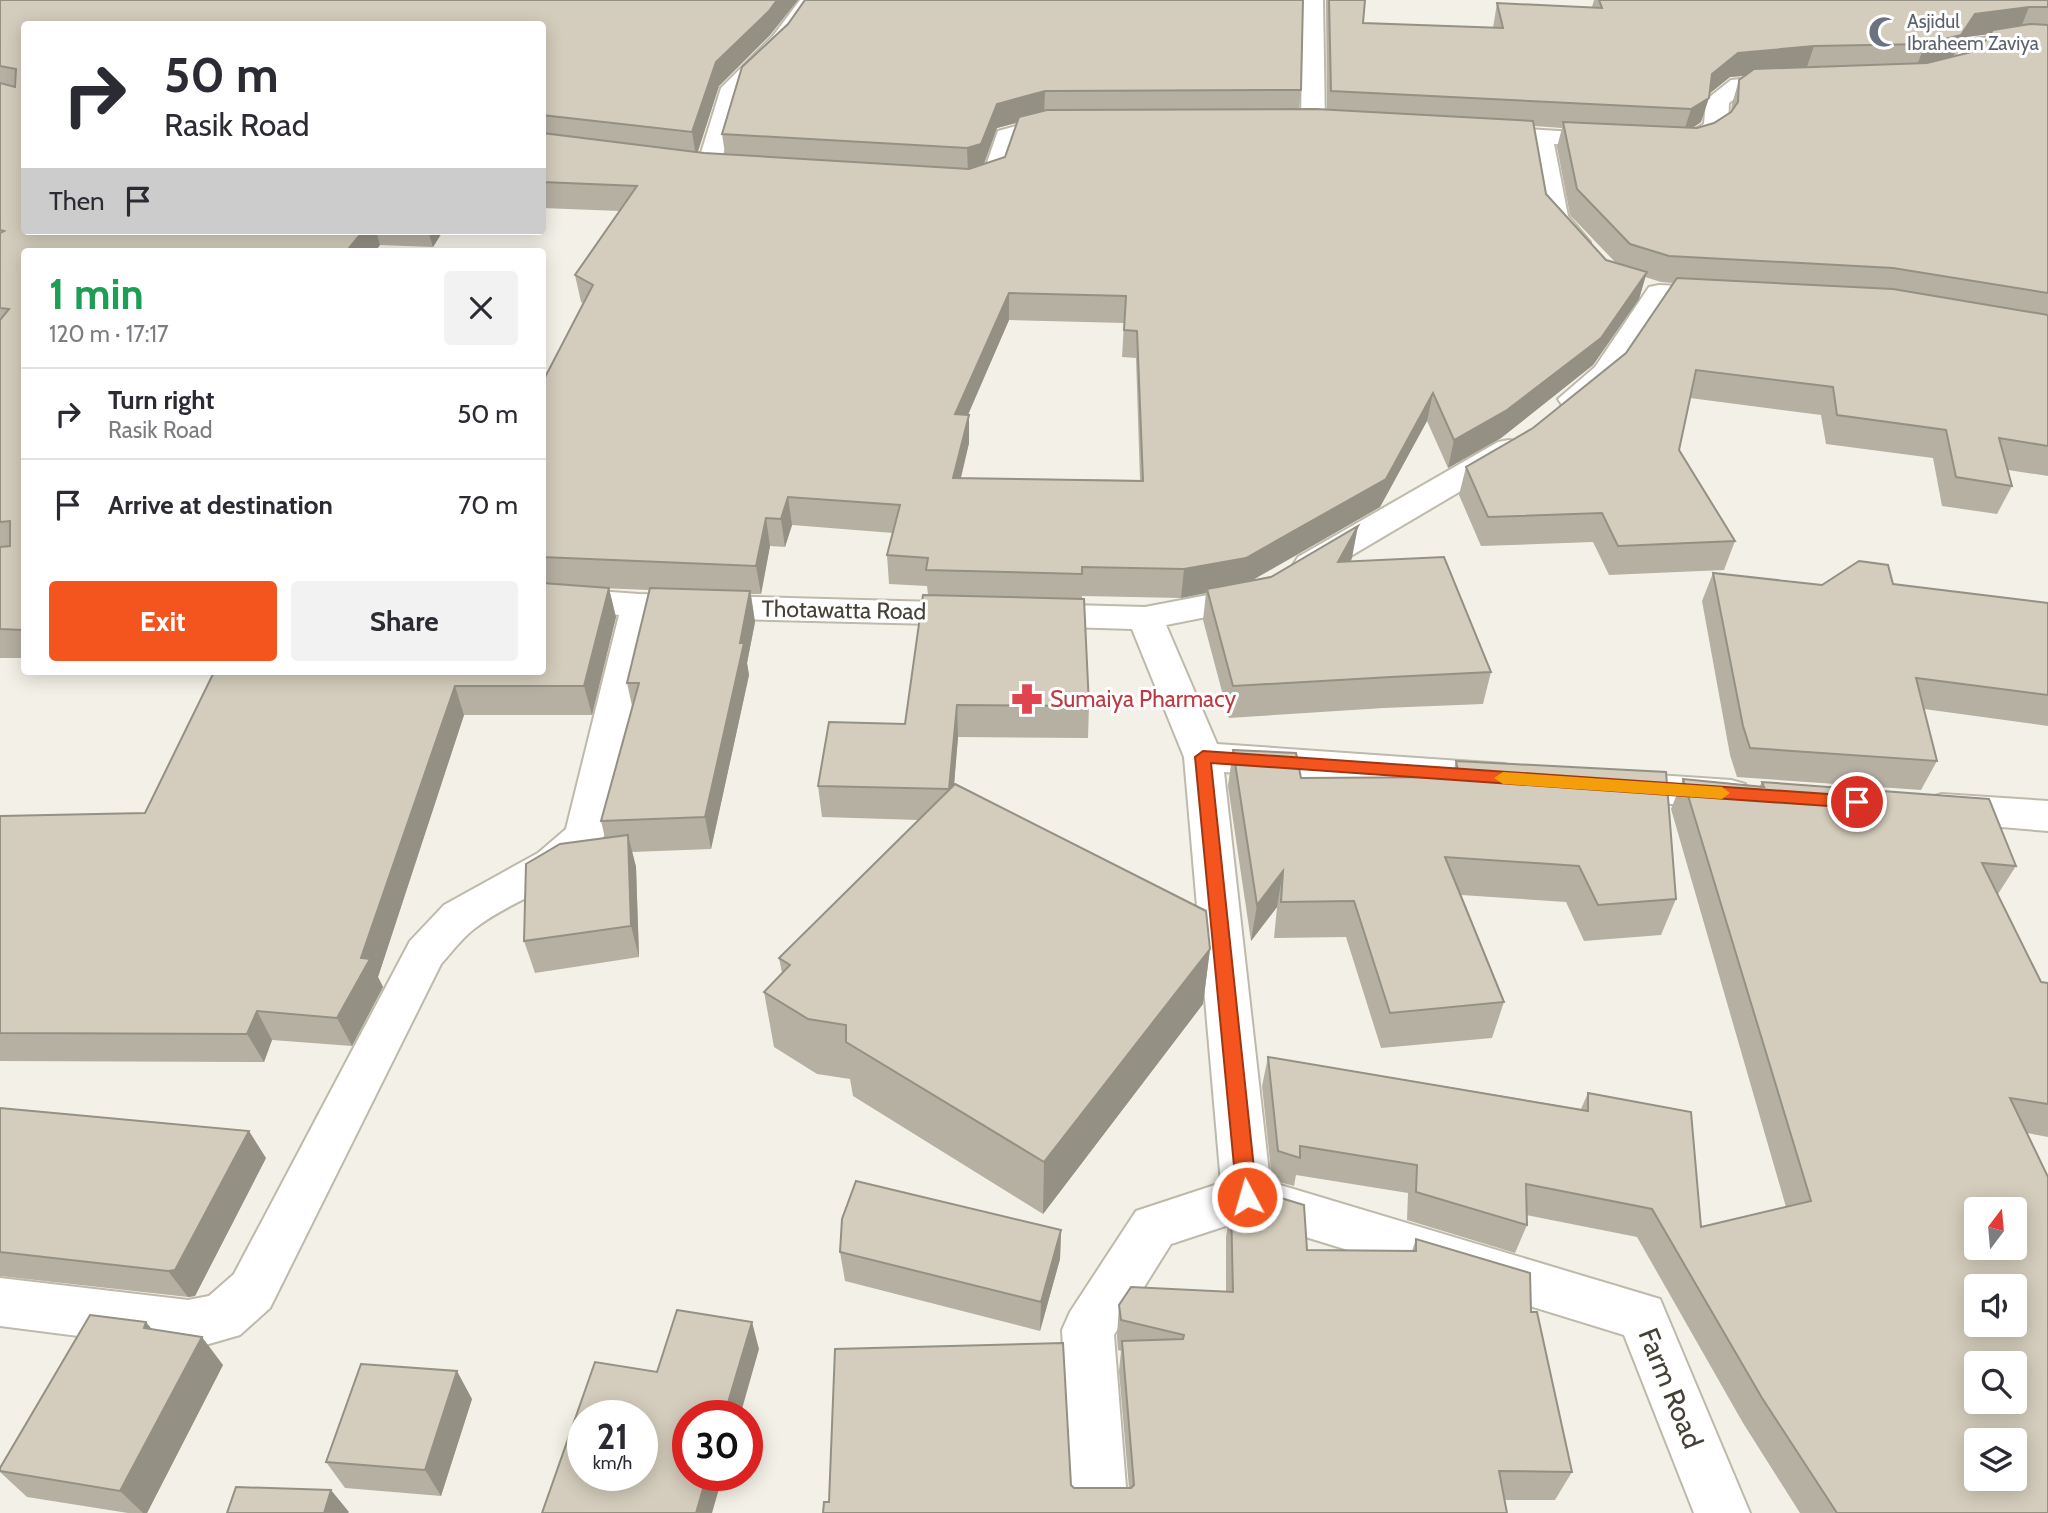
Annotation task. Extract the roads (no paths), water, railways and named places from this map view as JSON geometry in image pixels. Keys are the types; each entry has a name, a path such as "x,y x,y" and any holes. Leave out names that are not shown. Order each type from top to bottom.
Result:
{"street":[{"path":"708,169 732,88 781,41 810,0"},
{"path":"1313,0 1313,124"},
{"path":"1903,78 1917,78 1961,66 1974,45 2020,39 2048,40"},
{"path":"1461,132 1689,144 1716,127 1718,100 1739,85 1806,80"},
{"path":"1286,124 1340,125"},
{"path":"943,182 970,184 995,175 1006,136 1045,125 1085,125"},
{"path":"1542,136 1555,218 1592,258"},
{"path":"680,165 736,170"},
{"name":"Thotawatta Road","path":"546,598 639,605 1145,618 1253,598 1513,447 1606,373 1647,289 1743,298"},
{"path":"0,1302 188,1325 222,1318 253,1291 425,953 459,917 553,864 584,836 639,605"},
{"path":"1100,1513 1088,1329 1154,1227 1247,1197 1203,757 1145,618"},
{"path":"1203,757 1535,780"},
{"path":"1577,783 1771,796"},
{"path":"1909,806 2048,816"},
{"name":"Farm Road","path":"1247,1197 1642,1316 1722,1513"}],"place":[{"name":"Asjidul Ibraheem Zaviya","path":"1884,32"},
{"name":"Sumaiya Pharmacy","path":"1027,699"}]}
